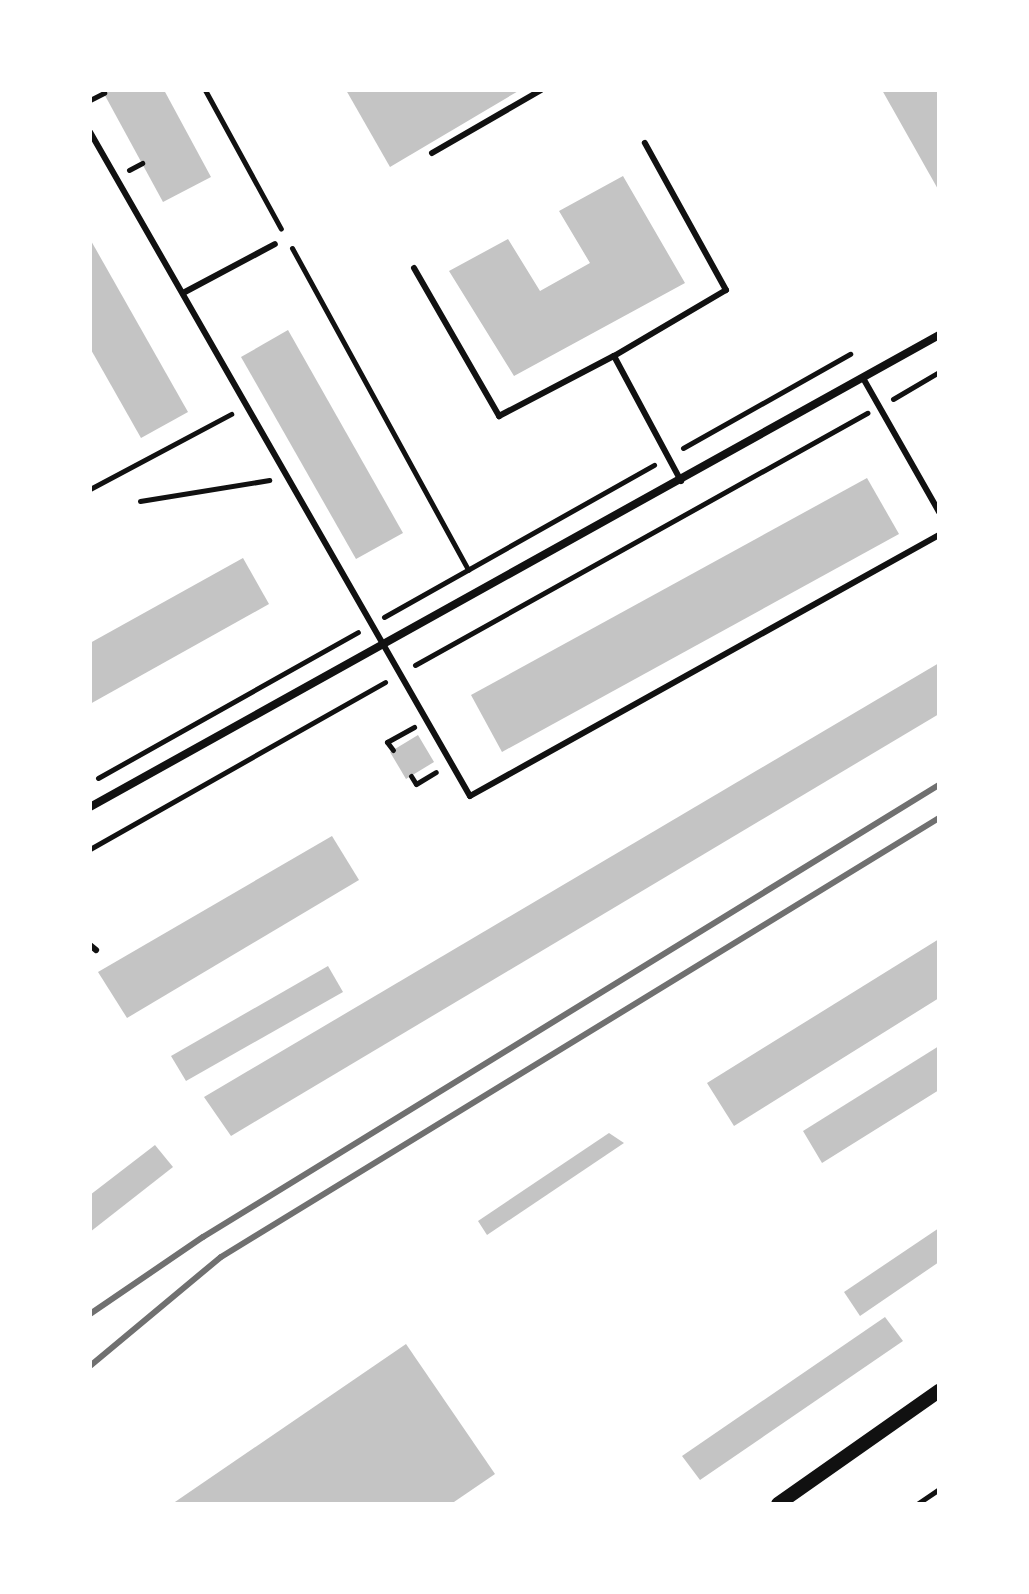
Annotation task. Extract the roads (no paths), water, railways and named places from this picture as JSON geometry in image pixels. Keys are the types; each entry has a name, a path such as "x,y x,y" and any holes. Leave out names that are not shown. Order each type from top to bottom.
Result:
{"street":[{"path":"90,807 939,335"},
{"path":"778,1504 939,1391"}],"lane":[{"path":"432,153 541,90"},
{"path":"90,132 470,796 939,535"},
{"path":"414,268 499,416 614,356 726,290 645,143"},
{"path":"183,293 275,244"},
{"path":"614,356 681,481"},
{"path":"863,378 939,512"}],"railway":[{"path":"90,1314 203,1237 939,785"},
{"path":"90,1366 221,1257 939,818"}]}
